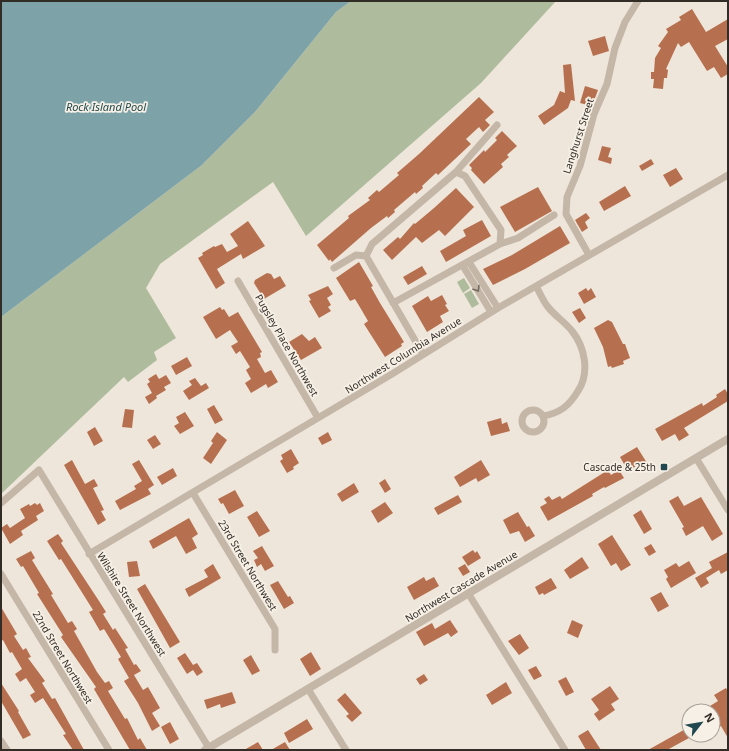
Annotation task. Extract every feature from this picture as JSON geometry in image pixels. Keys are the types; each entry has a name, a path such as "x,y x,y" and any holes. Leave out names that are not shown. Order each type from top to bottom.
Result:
{"street":[{"name":"Langhurst Street","path":"589,254 566,214 567,197 580,166 594,114 607,84 615,48 625,22 638,1"},
{"path":"366,256 372,244 456,172 497,126"},
{"path":"456,172 465,176 501,230 500,244"},
{"name":"Northwest Columbia Avenue","path":"90,554 392,374 494,310 728,174"},
{"path":"393,303 500,244 518,238 554,214"},
{"path":"334,268 356,255 366,256"},
{"path":"366,256 423,354"},
{"path":"466,264 494,310"},
{"name":"Pugsley Place Northwest","path":"238,281 318,418"},
{"path":"536,286 548,307 572,331 582,346 585,361 584,374 580,388 572,401 561,410 543,416"},
{"name":"Northwest Cascade Avenue","path":"207,749 468,592 728,439"},
{"path":"696,458 728,510"},
{"name":"Wilshire Street Northwest","path":"1,503 39,470 207,749"},
{"name":"23rd Street Northwest","path":"193,492 275,630 275,650"},
{"name":"22nd Street Northwest","path":"1,574 109,750"},
{"path":"468,592 565,750"},
{"path":"308,689 346,750"},
{"path":"1,741 7,750"}],"green space":[{"path":"351,1 556,1 481,83 306,236 273,182 160,264 146,288 176,338 154,352 157,360 128,382 124,377 1,494 1,317 202,165 255,112 336,12"},
{"path":"464,278 470,288 463,293 457,282"},
{"path":"471,290 479,304 472,308 464,294"}],"water":[{"name":"Rock Island Pool","path":"1,1 351,1 336,12 255,112 202,165 1,317"}],"building":[{"path":"692,9 706,32 728,19 728,39 715,46 728,67 728,74 721,78 714,67 707,71 689,42 681,47 678,43 666,69 668,70 667,78 664,78 663,89 653,88 654,79 651,79 651,72 654,72 655,58 661,48 658,46 668,32 666,29 681,20 679,17"},
{"path":"605,36 609,51 593,56 588,41"},
{"path":"571,64 575,101 571,100 568,108 544,125 538,116 554,105 560,91 565,93 563,65"},
{"path":"585,86 598,90 592,106 580,103"},
{"path":"479,97 494,112 485,120 490,125 483,132 479,127 466,139 471,144 438,175 436,173 422,186 423,188 416,194 415,192 394,210 395,212 388,218 387,216 371,228 332,262 330,259 329,261 317,245 349,218 348,216 370,200 368,198 377,190 379,192 399,175 397,173"},
{"path":"502,131 517,146 507,155 509,157 501,164 503,167 484,184 471,170 472,168 469,165 497,140 495,138"},
{"path":"602,146 611,148 608,157 612,158 611,164 598,160"},
{"path":"651,159 654,164 642,171 639,166"},
{"path":"676,168 683,179 670,187 663,175"},
{"path":"625,186 631,196 604,211 599,202"},
{"path":"538,187 552,211 515,232 500,207"},
{"path":"456,188 474,207 445,236 439,230 422,243 416,237 392,260 383,250 398,237 400,239 414,223 415,224"},
{"path":"586,213 590,218 585,222 588,228 582,232 575,220"},
{"path":"482,220 491,236 446,262 440,251 466,236 463,230"},
{"path":"248,221 265,246 243,259 241,254 217,269 225,283 216,289 198,258 203,255 202,253 214,246 215,247 222,244 227,252 238,246 230,234"},
{"path":"560,226 570,243 525,269 493,285 483,269 512,255"},
{"path":"359,262 373,286 371,287 380,303 404,342 401,344 402,346 385,357 364,324 368,321 355,299 350,301 336,278"},
{"path":"422,266 427,274 408,285 403,277"},
{"path":"267,273 271,274 274,279 280,276 286,286 264,299 254,283 255,280"},
{"path":"328,286 333,294 327,298 331,305 328,307 331,311 319,318 309,301 311,300 308,295"},
{"path":"586,288 588,291 591,288 596,297 584,304 578,293"},
{"path":"442,295 447,304 445,305 449,311 440,316 443,322 427,332 412,306 428,296 431,301"},
{"path":"220,307 222,310 224,309 229,317 238,312 262,352 260,353 261,357 257,359 265,373 271,370 278,382 268,388 266,384 251,393 245,383 251,379 246,370 250,367 240,351 236,354 231,346 238,342 230,330 216,339 203,317"},
{"path":"580,308 586,318 579,323 572,312"},
{"path":"608,320 612,322 623,344 625,344 630,358 623,361 624,364 612,368 611,366 608,367 603,347 594,328"},
{"path":"302,334 309,341 315,337 322,348 301,360 289,342"},
{"path":"187,357 192,366 176,375 171,366"},
{"path":"156,374 159,379 166,375 171,383 164,387 166,390 156,396 157,398 149,404 145,397 152,393 147,384 150,382 148,379"},
{"path":"195,378 201,386 206,383 209,388 189,400 183,391 192,385 189,381"},
{"path":"725,389 728,394 728,401 684,428 689,435 679,441 675,434 662,441 655,429 702,403 703,406 717,397 716,395"},
{"path":"214,405 223,420 215,424 207,409"},
{"path":"125,409 134,410 132,428 122,427"},
{"path":"185,412 194,426 180,434 174,426 179,423 176,417"},
{"path":"501,418 502,424 507,422 510,431 491,436 487,422"},
{"path":"95,427 103,441 94,446 87,432"},
{"path":"217,432 227,440 211,464 203,458 213,443 211,441"},
{"path":"328,432 332,440 322,445 318,438"},
{"path":"155,435 161,444 153,449 147,440"},
{"path":"637,447 647,463 639,468 638,465 628,471 620,457"},
{"path":"291,449 299,463 293,467 294,469 287,473 280,461 283,459 281,455"},
{"path":"72,460 85,484 94,479 98,486 93,488 104,510 101,511 106,520 98,525 64,465"},
{"path":"139,460 154,485 148,489 151,494 120,510 115,501 136,489 134,486 142,481 132,464"},
{"path":"481,460 490,475 478,482 476,478 460,487 454,477"},
{"path":"173,468 177,476 162,485 157,477"},
{"path":"608,470 611,475 619,470 624,478 605,488 604,487 592,494 593,496 548,521 540,507 547,503 544,499 549,496 552,500 560,496 562,499"},
{"path":"385,479 391,489 385,493 379,483"},
{"path":"354,483 359,492 342,502 337,494"},
{"path":"235,490 244,506 229,514 223,503 221,504 218,499"},
{"path":"458,495 462,502 438,515 434,508"},
{"path":"678,496 684,506 701,497 723,534 712,541 703,526 686,536 682,528 684,527 669,501"},
{"path":"385,502 393,513 378,523 371,511"},
{"path":"35,503 37,505 40,503 44,511 36,516 38,520 21,531 23,535 10,544 1,528 7,524 10,528 25,518 20,509 29,504 30,506"},
{"path":"641,510 652,529 644,534 633,515"},
{"path":"257,511 270,531 259,537 247,517"},
{"path":"518,512 527,527 529,526 535,536 525,542 519,531 510,534 503,520"},
{"path":"189,518 198,534 192,538 197,548 186,554 176,536 153,549 149,541"},
{"path":"58,534 63,541 61,543 106,612 103,614 113,630 115,628 128,648 125,649 134,665 136,664 141,671 134,675 143,690 148,687 160,708 152,713 160,726 152,731 138,703 124,681 129,678 118,659 121,657 104,629 100,631 89,612 93,610 61,559 59,560 47,541"},
{"path":"612,535 631,565 621,571 616,563 611,566 598,544"},
{"path":"651,544 656,552 649,556 644,548"},
{"path":"262,546 274,566 265,571 261,564 257,567 254,560 258,558 253,551"},
{"path":"473,550 475,553 477,551 481,558 468,566 462,557"},
{"path":"31,551 35,558 32,560 53,594 51,595 68,623 72,621 77,629 74,631 97,672 105,683 109,681 113,688 108,691 125,719 127,718 138,740 140,738 147,750 130,750 94,689 96,687 61,637 63,635 37,594 39,593 23,566 21,567 16,559"},
{"path":"728,552 728,570 721,574 719,570 706,578 709,583 701,588 695,578 712,568 709,562"},
{"path":"582,557 589,568 570,579 564,570"},
{"path":"137,561 140,576 129,577 127,562"},
{"path":"689,561 696,573 671,588 666,579 668,577 664,570 676,563 679,567"},
{"path":"213,564 221,578 189,597 185,589 208,577 204,570"},
{"path":"465,564 470,572 463,576 458,568"},
{"path":"424,577 426,581 434,577 439,586 414,600 407,587"},
{"path":"551,578 557,588 544,595 543,593 539,595 535,587"},
{"path":"278,581 288,597 290,596 294,603 284,609 270,585"},
{"path":"145,584 180,642 170,648 137,589"},
{"path":"661,592 669,606 658,612 650,598"},
{"path":"1,607 17,634 14,636 23,650 26,648 31,657 28,658 45,681 42,683 52,699 55,698 84,750 73,750 63,735 66,734 43,698 35,703 30,695 35,692 26,678 20,682 15,674 22,669 12,652 10,653 3,640 1,641"},
{"path":"450,620 458,632 451,637 448,633 424,646 416,632 432,623 435,629"},
{"path":"572,620 583,625 578,638 567,633"},
{"path":"520,634 529,648 519,655 508,641"},
{"path":"311,652 321,669 310,676 300,659"},
{"path":"185,653 193,665 197,663 203,672 197,676 193,670 187,674 177,658"},
{"path":"251,655 260,671 252,675 243,660"},
{"path":"536,666 542,676 534,680 528,670"},
{"path":"424,674 428,680 420,685 416,679"},
{"path":"566,677 574,692 566,696 558,681"},
{"path":"506,682 512,693 492,705 486,695"},
{"path":"1,683 19,711 18,712 31,735 23,739 1,701"},
{"path":"610,686 619,699 611,704 615,710 599,721 594,714 599,710 591,699"},
{"path":"726,688 728,691 728,738 721,726 721,703 715,703 718,701 714,695"},
{"path":"232,692 236,703 221,708 220,704 207,709 204,700"},
{"path":"345,693 362,713 352,722 346,716 349,714 337,700"},
{"path":"307,719 313,729 289,743 284,733"},
{"path":"170,722 179,739 170,744 161,727"},
{"path":"588,730 601,750 586,750 578,736"},
{"path":"681,731 681,742 667,750 648,750"},
{"path":"258,742 263,750 244,750"},
{"path":"285,742 290,750 271,750"}],"place":[{"name":"Cascade & 25th","path":"664,467"}]}
